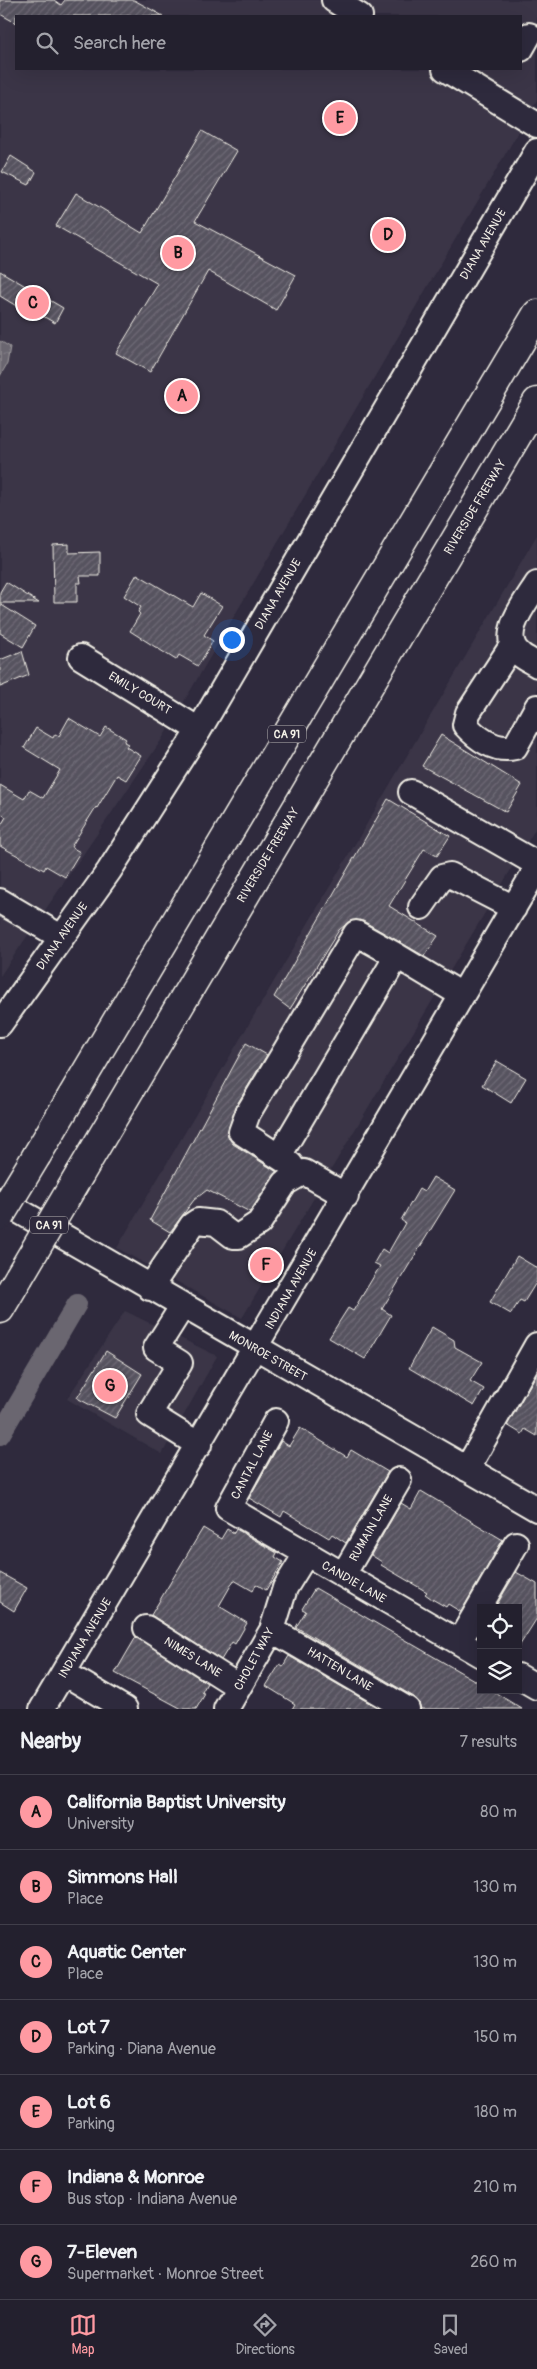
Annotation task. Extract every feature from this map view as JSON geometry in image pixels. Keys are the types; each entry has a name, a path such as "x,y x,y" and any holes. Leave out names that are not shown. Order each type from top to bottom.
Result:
{"highway":[{"name":"CA 91","path":"0,1216 537,314"},
{"name":"RIVERSIDE FREEWAY","path":"0,1309 537,402"}],"street":[{"path":"334,0 358,15"},
{"path":"447,70 537,125"},
{"name":"DIANA AVENUE","path":"0,1024 109,871 199,730 537,151"},
{"path":"537,584 512,627 513,644 519,654 537,665"},
{"path":"513,644 468,713 465,725 478,738 504,750 515,747 537,707"},
{"name":"EMILY COURT","path":"81,657 199,730"},
{"path":"411,792 537,864"},
{"name":"INDIANA AVENUE","path":"42,1709 256,1349 537,868"},
{"path":"421,907 442,877 450,875 514,908"},
{"path":"0,901 61,937"},
{"path":"297,1174 290,1164 241,1132 248,1113 356,933 462,995"},
{"path":"279,1156 397,956"},
{"path":"150,1288 192,1224 198,1220 216,1223 233,1236 239,1236 259,1223 285,1183 297,1174 304,1172 346,1196"},
{"name":"MONROE STREET","path":"0,1200 182,1307 537,1510"},
{"path":"182,1307 156,1348 180,1363 149,1414 199,1445"},
{"path":"466,1469 537,1345"},
{"name":"CANTAL LANE","path":"228,1508 276,1421"},
{"name":"RUMAIN LANE","path":"343,1575 399,1480"},
{"name":"CANDIE LANE","path":"228,1508 477,1652"},
{"path":"459,1642 516,1544"},
{"name":"CHOLET WAY","path":"226,1709 272,1630 285,1588 306,1554"},
{"name":"NIMES LANE","path":"146,1628 239,1687"},
{"name":"HATTEN LANE","path":"272,1630 407,1709"},
{"path":"64,1674 125,1709"},
{"path":"522,1678 537,1687"}],"shaded area":[{"path":"0,0 537,0 537,100 162,739 0,976"},
{"path":"537,535 537,826 242,1318 117,1248"},
{"path":"125,1311 217,1356 162,1454 67,1399"}],"water":[{"path":"0,341 10,347 7,364 0,376"}],"building":[{"path":"0,0 54,0 61,5 65,0 134,0 161,15 15,15 15,22 0,14"},
{"path":"202,131 237,151 195,221 296,275 276,310 208,271 150,372 116,353 158,284 56,226 76,193 142,233"},
{"path":"11,156 36,172 29,185 2,172"},
{"path":"0,271 63,308 55,323 25,306 23,310 0,296"},
{"path":"69,544 69,553 100,552 100,576 80,576 81,583 77,583 77,602 54,602 53,545"},
{"path":"137,574 193,607 201,593 222,606 204,635 213,641 198,666 179,655 176,660 130,631 140,614 138,612 141,607 124,596"},
{"path":"6,582 39,603 0,603 0,592"},
{"path":"0,604 35,626 23,647 0,633"},
{"path":"22,651 29,675 0,687 0,660"},
{"path":"69,718 100,737 106,727 126,739 124,742 128,744 126,747 141,756 126,780 117,775 96,807 71,847 80,852 65,877 46,866 44,870 0,846 0,827 6,817 0,813 0,785 24,799 29,790 43,798 60,770 24,748 36,728 53,738 55,734 59,736"},
{"path":"441,735 522,785 506,812 422,766"},
{"path":"388,799 450,836 437,856 424,849 389,906 438,936 424,956 363,921 350,921 339,930 290,1009 274,997"},
{"path":"246,1043 267,1055 236,1106 227,1134 233,1144 277,1172 250,1212 207,1190 194,1200 170,1232 150,1220"},
{"path":"497,1061 526,1078 511,1103 482,1085"},
{"path":"433,1177 455,1190 382,1309 391,1315 365,1359 329,1338 348,1308 353,1311 380,1266 374,1263 382,1249 388,1253 405,1223 401,1220 419,1189 424,1192"},
{"path":"517,1256 537,1268 537,1281 524,1302 520,1300 511,1314 490,1302"},
{"path":"432,1327 454,1340 455,1347 482,1362 470,1381 484,1389 474,1406 409,1368"},
{"path":"106,1351 142,1374 115,1418 77,1398"},
{"path":"537,1373 537,1436 525,1429 522,1434 507,1425"},
{"path":"300,1428 347,1457 351,1450 388,1472 346,1543 332,1534 329,1538 284,1511 281,1517 249,1498 281,1441 289,1446"},
{"path":"421,1491 503,1540 461,1612 448,1604 446,1607 432,1599 425,1594 427,1592 381,1565 382,1562 371,1555 401,1503 411,1509"},
{"path":"203,1528 221,1539 227,1529 234,1533 236,1529 277,1553 275,1557 283,1562 266,1590 256,1584 253,1591 234,1580 219,1606 247,1623 235,1644 232,1642 221,1660 151,1615"},
{"path":"516,1572 537,1584 537,1618 522,1642 522,1604 497,1604"},
{"path":"0,1573 27,1588 14,1611 0,1602"},
{"path":"315,1588 477,1682 477,1694 498,1694 522,1709 421,1709 414,1697 296,1627 306,1611 302,1609"},
{"path":"136,1637 207,1683 202,1692 205,1694 196,1709 182,1709 115,1673"},
{"path":"289,1656 380,1709 292,1709 295,1704 266,1686 280,1664 283,1666"}],"waterway":[{"path":"0,1435 77,1304"}],"place":[{"name":"Lot 6","path":"340,118"},
{"name":"Lot 7","path":"388,235"},
{"name":"Simmons Hall","path":"178,253"},
{"name":"Aquatic Center","path":"33,303"},
{"name":"California Baptist University","path":"182,396"},
{"name":"Indiana & Monroe","path":"266,1265"},
{"name":"7-Eleven","path":"110,1386"}]}
